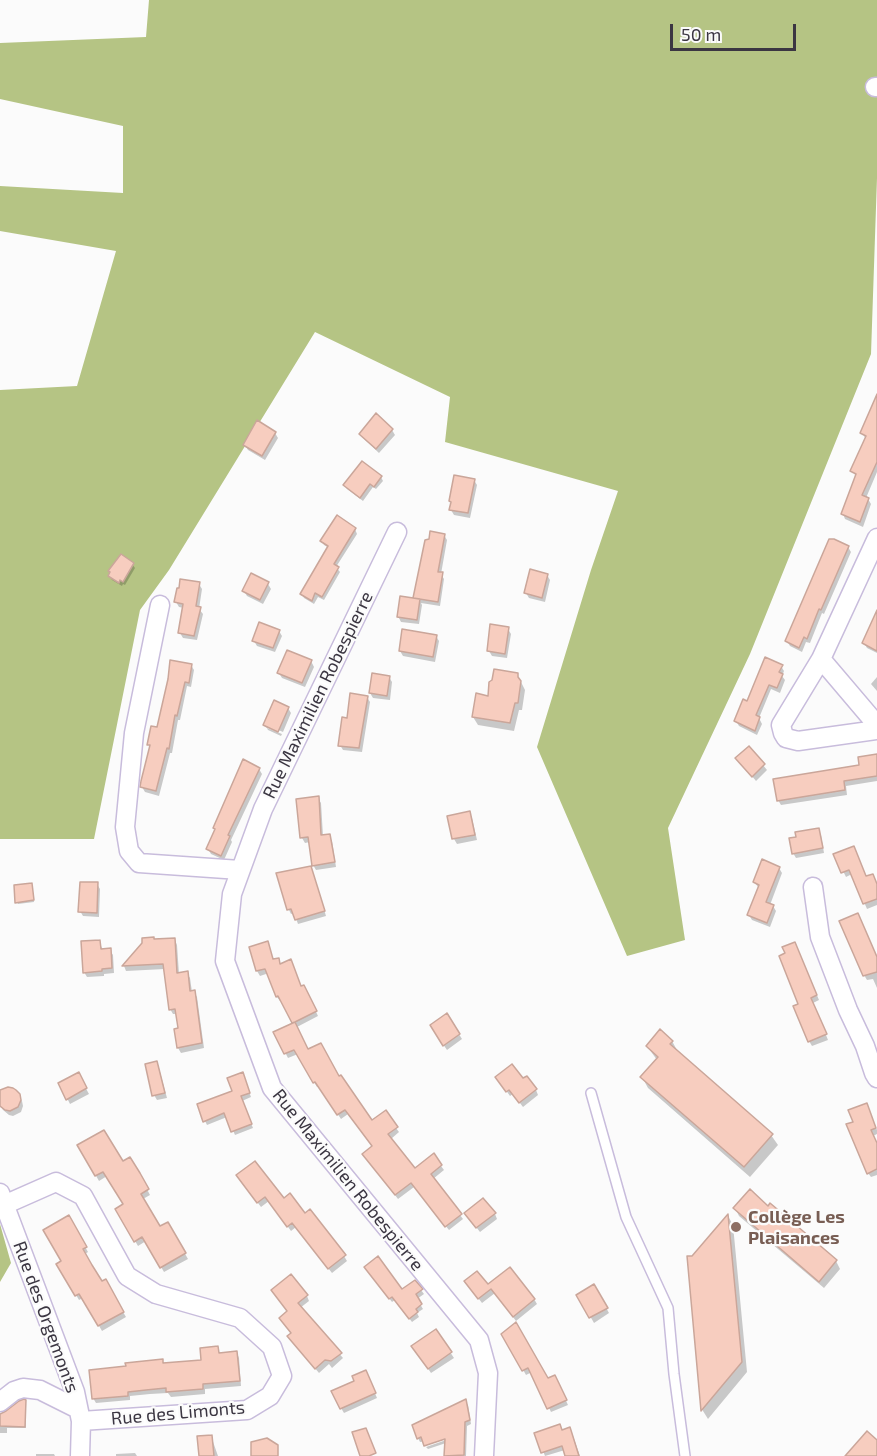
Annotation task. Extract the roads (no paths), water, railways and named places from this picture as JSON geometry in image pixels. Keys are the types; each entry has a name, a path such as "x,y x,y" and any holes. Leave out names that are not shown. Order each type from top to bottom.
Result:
{"street":[{"name":"Rue Maximilien Robespierre","path":"397,532 263,809 232,894 225,961 272,1088 479,1340 488,1373 484,1456"},
{"path":"877,538 821,659 781,725 786,738 798,741 877,729"},
{"path":"160,605 134,733 125,827 129,851 139,863 240,870"},
{"path":"821,659 877,725"},
{"path":"813,887 820,937 848,1010 871,1044 874,1073 877,1078"},
{"name":"Rue des Limonts","path":"2,1199 56,1182 83,1196 127,1276 156,1294 240,1318 272,1347 282,1376 270,1396 247,1410 80,1415"},
{"name":"Rue des Orgemonts","path":"2,1199 75,1392 80,1415 80,1456"},
{"name":"Rue des Orgemonts","path":"0,1402 14,1391 23,1388 40,1390 80,1415"}],"lane":[{"path":"591,1093 626,1217 668,1308 685,1456"}],"place":[{"name":"Collège Les Plaisances","path":"736,1227"}]}
